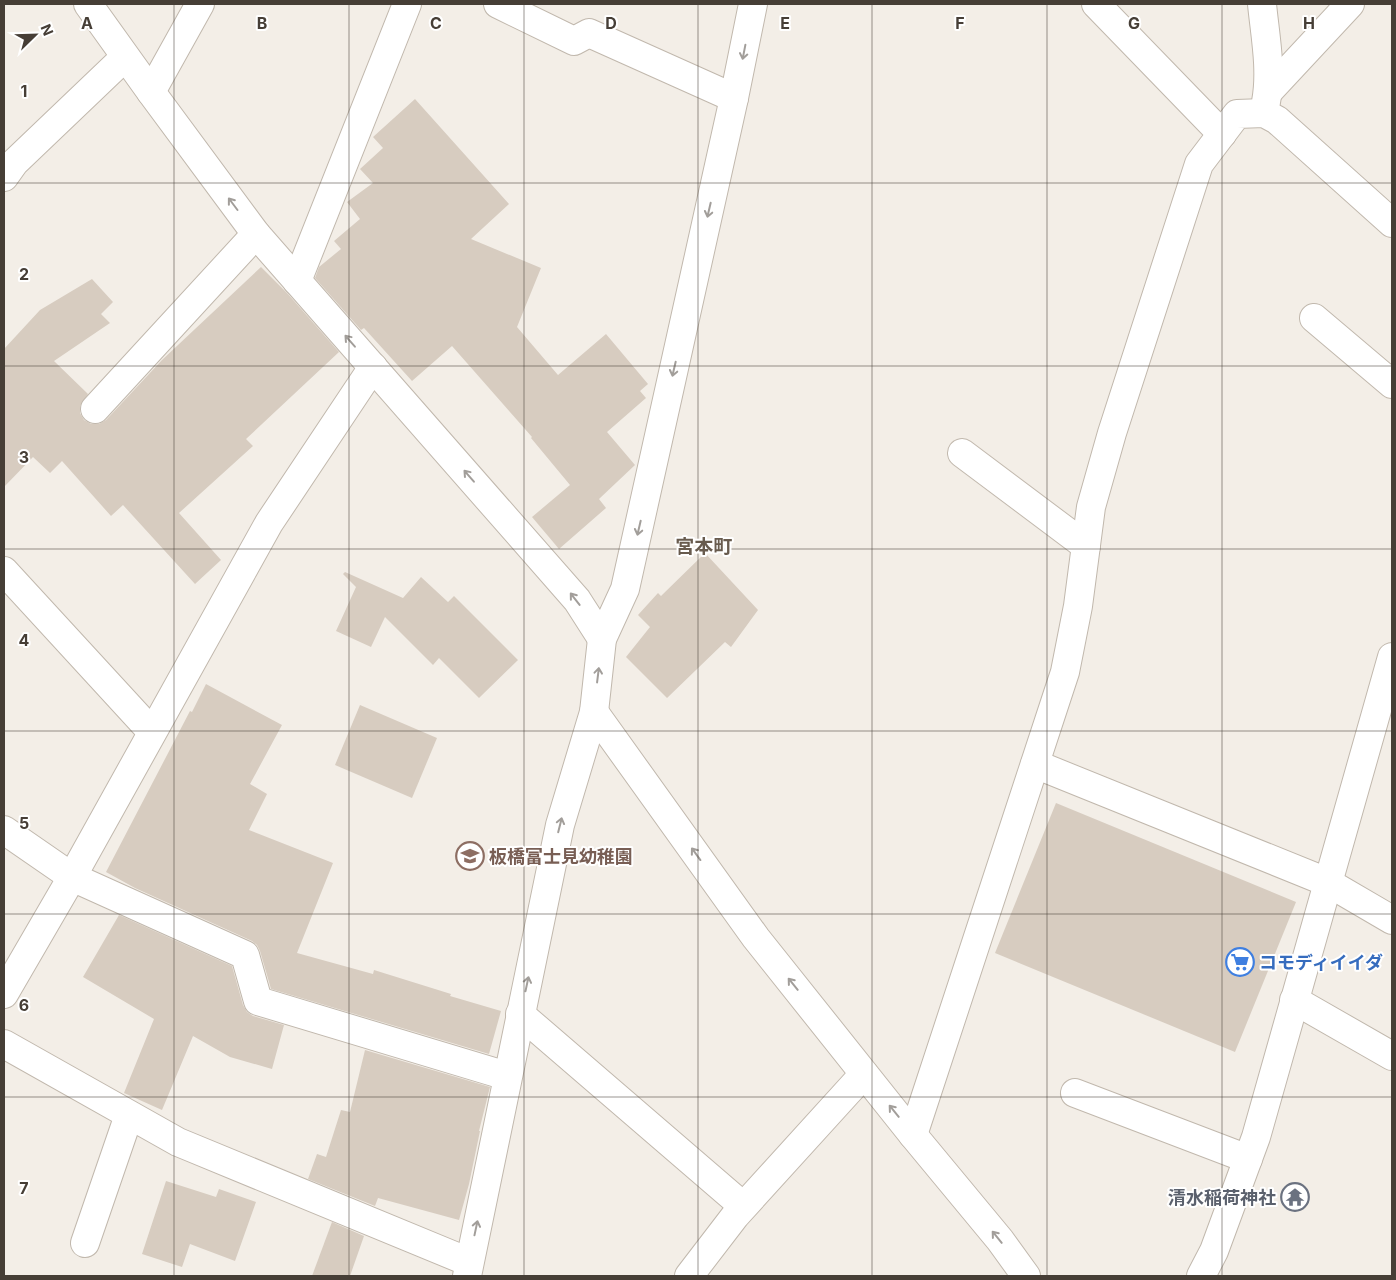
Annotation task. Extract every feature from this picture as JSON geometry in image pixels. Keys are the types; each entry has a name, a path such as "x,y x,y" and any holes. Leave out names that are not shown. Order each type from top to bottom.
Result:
{"street":[{"path":"88,4 256,234 577,600 602,639"},
{"path":"151,92 200,4"},
{"path":"297,281 407,4"},
{"path":"498,4 574,41 589,33 734,98"},
{"path":"4,1044 178,1142 468,1269 560,825 594,712 602,639 625,589 734,98 753,4"},
{"path":"1096,4 1222,134"},
{"path":"1262,4 1267,62 1266,102 1277,120 1392,223"},
{"path":"913,1135 1065,672 1078,606 1091,507 1112,433 1199,164 1237,114 1266,102 1350,4"},
{"path":"4,177 14,163 126,57"},
{"path":"96,409 256,234"},
{"path":"1314,318 1392,384"},
{"path":"4,994 72,878 268,523 373,367"},
{"path":"962,453 1086,546"},
{"path":"4,571 152,732"},
{"path":"1201,1276 1214,1252 1256,1137 1392,657"},
{"path":"594,712 756,938 913,1135 1000,1240 1018,1273"},
{"path":"1035,764 1327,882 1392,920"},
{"path":"4,830 72,878 245,955 258,1001 507,1076"},
{"path":"1294,1000 1392,1056"},
{"path":"520,1014 743,1206"},
{"path":"689,1276 743,1206 864,1074"},
{"path":"1075,1093 1248,1159"},
{"path":"85,1243 129,1115"}],"building":[{"path":"415,99 509,204 471,239 541,268 517,327 558,375 606,334 648,384 640,391 646,398 607,432 635,465 599,499 606,508 559,549 532,517 570,485 532,437 452,346 412,381 364,328 361,330 315,278 319,267 341,249 334,241 360,219 347,202 373,183 360,169 383,148 373,137"},
{"path":"261,267 288,294 339,352 246,439 253,446 179,513 221,560 195,584 123,505 111,516 62,461 50,473 33,457 4,487 4,349 40,310 92,279 113,302 101,314 110,323 54,361 88,394 80,406 80,413 84,420 91,424 99,424 106,420 162,360"},
{"path":"705,553 758,610 731,647 725,642 667,698 626,657 650,627 638,615 658,593 661,596"},
{"path":"345,572 403,598 421,577 448,602 454,596 518,660 479,698 439,658 433,665 385,617 371,647 336,631 356,587 343,574"},
{"path":"206,684 282,725 250,784 267,794 249,830 333,863 297,953 373,974 374,970 501,1011 489,1054 271,989 260,951 252,941 135,888 106,872"},
{"path":"360,705 437,738 412,798 335,765"},
{"path":"1056,803 1296,902 1235,1052 995,953"},
{"path":"119,915 232,966 243,1005 247,1012 253,1016 284,1025 272,1069 230,1057 193,1036 162,1110 124,1093 154,1019 83,977"},
{"path":"365,1050 490,1087 469,1184 459,1220 378,1198 375,1206 308,1179 317,1154 326,1157 341,1110 350,1112"},
{"path":"166,1181 216,1197 219,1189 256,1202 235,1261 190,1244 182,1267 142,1254"},
{"path":"332,1222 364,1236 350,1276 312,1276"}],"place":[{"name":"板橋富士見幼稚園","path":"470,856"},
{"name":"コモディイイダ","path":"1240,962"},
{"name":"清水稲荷神社","path":"1295,1197"}],"district":[{"name":"宮本町","path":"704,546"}]}
